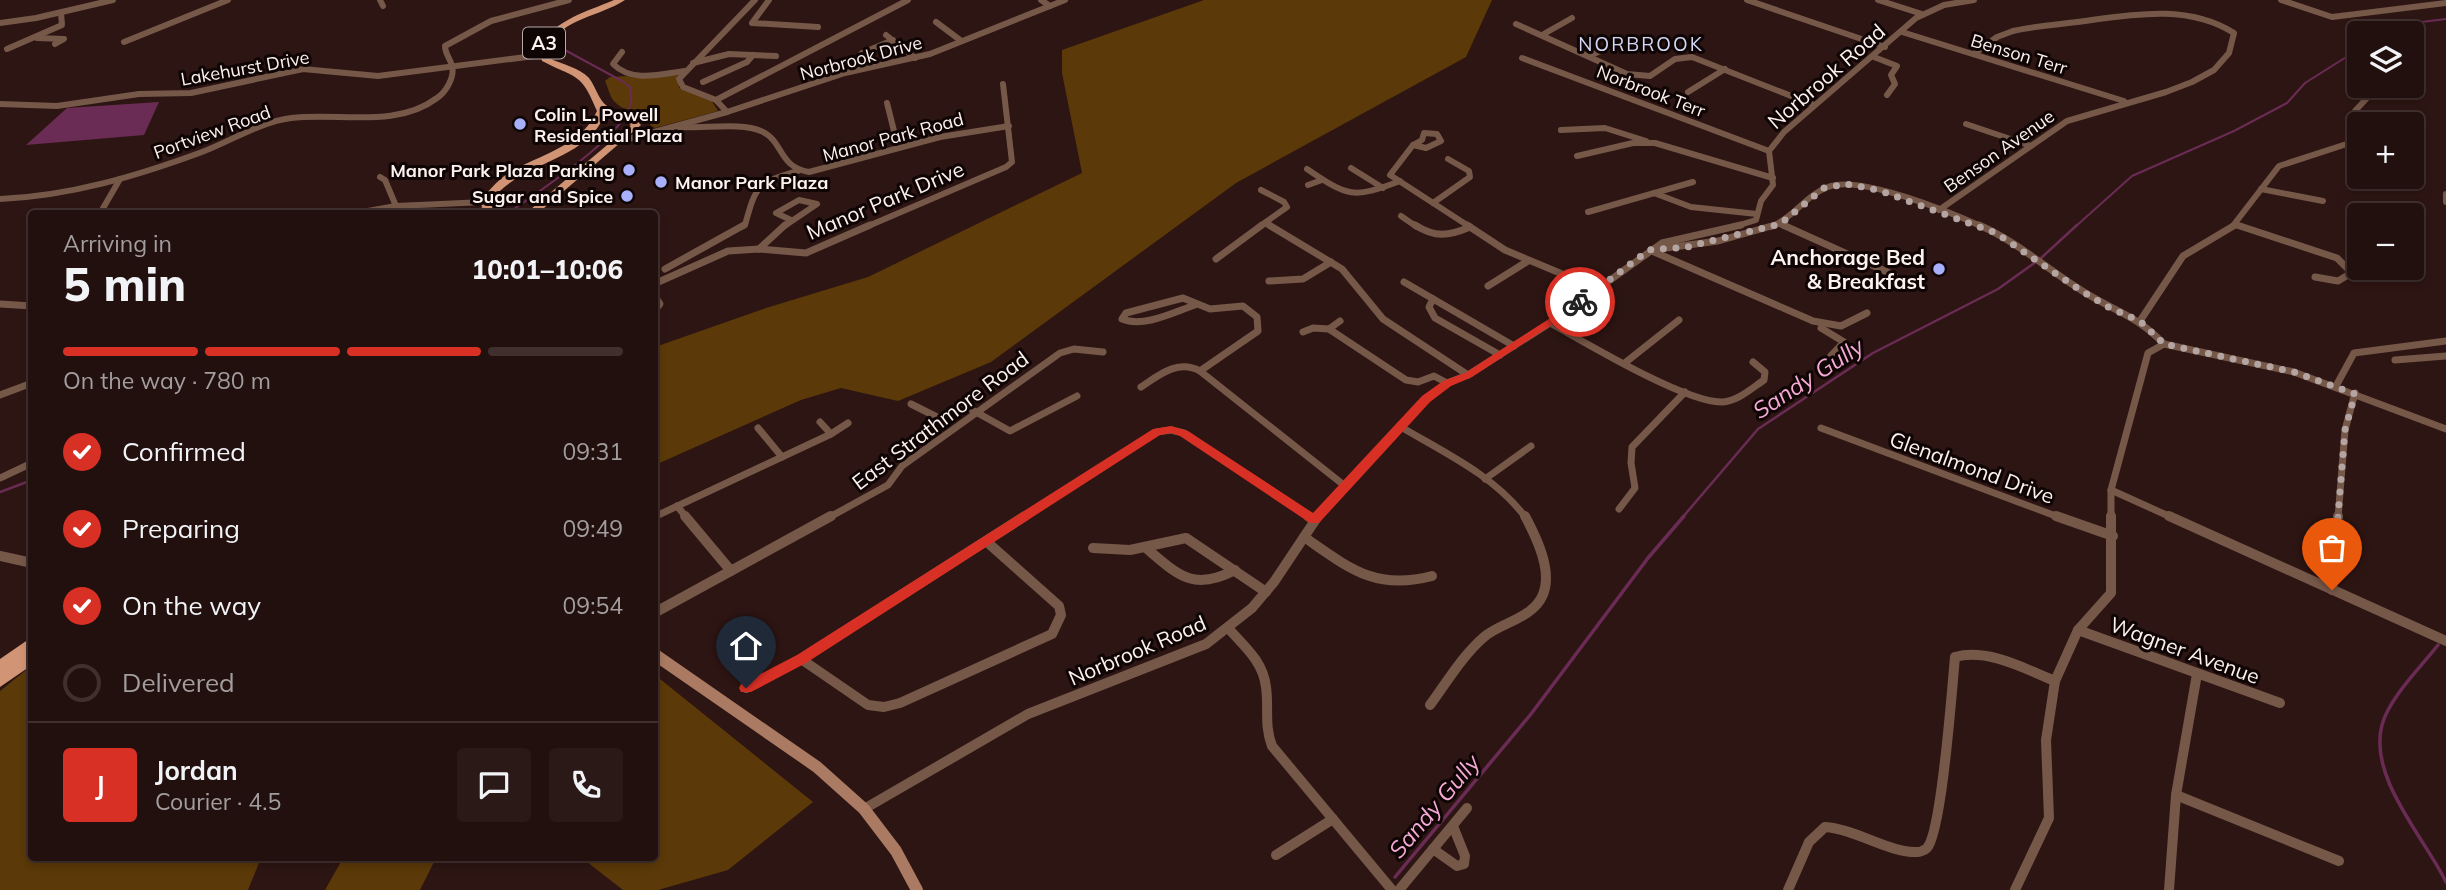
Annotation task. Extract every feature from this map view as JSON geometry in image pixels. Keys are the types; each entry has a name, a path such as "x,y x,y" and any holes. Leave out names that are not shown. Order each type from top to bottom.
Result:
{"main road":[{"name":"A3","path":"621,0 561,28 545,41 542,55 553,63 584,76 589,80 597,102 606,112 635,122 634,127"},
{"path":"592,131 600,114 597,102"},
{"path":"484,209 505,180 620,116"},
{"path":"529,210 634,127"},
{"path":"535,210 582,169"},
{"path":"0,667 28,645"},
{"path":"658,656 817,767 864,809 896,851 917,890"},
{"path":"0,681 28,659"}],"street":[{"path":"0,23 61,13 113,0"},
{"path":"124,42 197,10 228,0"},
{"name":"Portview Road","path":"0,200 32,197 120,179 291,118 353,118 404,111 439,97 453,74 452,65 444,53 445,46 478,25 527,9 569,0"},
{"path":"727,112 716,100 680,83 679,79 755,0"},
{"path":"769,0 751,20 752,23 818,27"},
{"path":"716,100 908,0"},
{"path":"1041,0 1050,6"},
{"name":"Norbrook Drive","path":"614,143 727,112 845,74 942,50 960,40 1065,0"},
{"path":"1747,0 1885,47"},
{"path":"1878,0 1922,14"},
{"name":"Norbrook Road","path":"1773,178 1769,168 1769,151 1784,132 1814,105 1922,14 1944,5 1974,0"},
{"path":"2281,0 2332,17 2446,3"},
{"path":"7,49 62,25 61,13"},
{"name":"Benson Avenue","path":"1939,210 2068,120 2127,102 2152,98 2205,75 2227,56 2234,42 2234,33 2223,25 2199,17 2144,15 2006,33 1974,54"},
{"path":"1542,35 1572,18"},
{"path":"936,22 960,40"},
{"path":"1516,24 1628,74 1650,76 1683,56 1724,69 1814,105"},
{"name":"Benson Terr","path":"1902,32 2127,102"},
{"path":"886,35 915,58"},
{"path":"30,38 64,39 55,44"},
{"path":"862,52 893,40"},
{"path":"1589,56 1619,43"},
{"path":"622,52 614,64 621,72 638,75 685,71"},
{"path":"693,63 729,54 776,56"},
{"name":"Lakehurst Drive","path":"0,104 57,106 139,94 191,93 303,69 326,69 367,77 542,55"},
{"path":"703,82 747,62 753,55"},
{"path":"1874,57 1897,66 1891,75 1895,84 1886,95"},
{"name":"Norbrook Terr","path":"1522,58 1769,151"},
{"path":"1688,92 1724,69"},
{"name":"Manor Park Drive","path":"658,282 728,251 759,249 806,253 1006,167 1012,162 1003,83"},
{"path":"2356,112 2367,98"},
{"path":"887,103 898,147"},
{"path":"1966,124 2031,146"},
{"name":"Manor Park Road","path":"677,126 706,130 758,130 767,135 790,167 798,171 816,172 898,147 972,130 1009,126"},
{"name":"Norbrook Drive","path":"634,127 659,131"},
{"path":"1561,130 1608,127 1629,132 1650,143 1773,178 1773,185 1761,201 1757,214 1706,209 1671,201 1654,193"},
{"path":"1577,156 1590,155 1626,144 1650,143"},
{"path":"2140,321 2183,256 2236,225 2274,170 2286,162 2347,144"},
{"path":"1411,145 1402,163 1389,173 1505,250 1598,289"},
{"path":"1433,203 1470,177 1469,171 1448,159"},
{"path":"1351,168 1383,188"},
{"path":"1307,169 1342,193 1354,196 1400,181"},
{"path":"665,269 745,225 748,205 755,192 764,184 798,171"},
{"path":"380,177 385,180 396,206"},
{"path":"102,210 120,179"},
{"path":"1308,185 1322,180"},
{"path":"1588,212 1693,182"},
{"path":"1649,250 1687,247 1780,224 1824,188 1839,184 1878,190 1939,210 2005,238 2080,290 2110,308 2140,321 2164,344 2294,372 2446,429"},
{"path":"2261,189 2323,201"},
{"path":"1216,259 1287,207 1284,202 1261,190"},
{"path":"2446,194 2446,202"},
{"path":"759,249 791,220 817,204 799,200 776,213 791,220"},
{"path":"374,210 396,206 484,209"},
{"name":"Norbrook Road","path":"864,809 1028,715 1206,644 1252,608 1266,592 1314,520 1415,409 1447,383 1468,375 1550,323 1661,243 1745,226 1756,220 1757,214"},
{"path":"1401,216 1433,237 1453,235 1470,227"},
{"path":"1265,223 1342,270 1384,319 1468,375"},
{"path":"1780,224 1894,275"},
{"path":"2236,225 2337,258 2349,270 2348,275 2338,281 2315,277"},
{"path":"1649,250 1814,321 1843,328 1867,313"},
{"path":"1488,286 1528,261"},
{"path":"1269,281 1301,281 1318,274 1331,262"},
{"path":"1404,282 1514,346"},
{"path":"1195,305 1138,322 1126,323 1122,319 1126,313 1179,299 1186,299 1210,309 1243,306 1257,317 1260,327 1200,371"},
{"path":"1433,299 1429,307 1435,318 1500,355"},
{"path":"0,304 28,306"},
{"path":"1626,362 1679,320"},
{"path":"1329,329 1340,321"},
{"path":"1814,321 1844,342 1830,356"},
{"path":"1550,323 1685,392 1710,401 1730,400 1764,380 1765,372 1753,362"},
{"path":"1303,332 1312,328 1329,329 1406,380 1414,382 1434,376 1447,383"},
{"path":"2336,386 2354,353 2446,341"},
{"path":"2015,890 2049,818 2046,740 2054,681 2078,630 2112,593 2111,489 2148,353 2164,344"},
{"name":"East Strathmore Road","path":"658,611 888,485 902,466 1060,353 1074,349 1103,352"},
{"path":"2395,360 2446,356"},
{"path":"1141,387 1181,365 1191,366 1345,486"},
{"path":"0,394 28,384"},
{"path":"1619,509 1635,488 1631,463 1632,447 1685,392"},
{"path":"2332,590 2345,430 2355,394"},
{"path":"911,404 939,418 963,408 977,412 1006,430 1014,430 1077,396"},
{"path":"820,422 831,434"},
{"path":"658,515 831,434 848,423"},
{"path":"1401,427 1499,487 1528,519 1538,536 1543,555 1546,588 1533,609 1489,633 1430,705"},
{"path":"758,428 782,457"},
{"name":"Glenalmond Drive","path":"1821,428 1978,489 2113,536"},
{"path":"746,688 801,659 1152,435 1164,430 1184,433 1314,520"},
{"path":"1485,479 1531,446"},
{"path":"0,478 28,465"},
{"path":"2111,489 2446,641"},
{"path":"677,506 732,572"},
{"path":"1304,537 1362,576 1378,582 1405,584 1432,576"},
{"path":"1093,548 1115,551 1146,548 1186,538 1266,592"},
{"path":"801,659 868,705 884,707 900,703 1052,634 1061,615 1059,606 987,542"},
{"path":"1146,548 1184,579 1195,583 1212,583 1235,570"},
{"path":"0,555 28,562"},
{"path":"1228,628 1259,664 1265,678 1265,732 1272,746 1392,890"},
{"name":"Wagner Avenue","path":"2078,630 2280,703"},
{"path":"1788,890 1809,842 1825,827 1843,828 1903,851 1920,852 1927,848 1934,832 1939,805 1955,657 1961,654 1978,656 2054,681"},
{"path":"2169,890 2176,795 2197,674"},
{"path":"2176,795 2339,861"},
{"path":"1399,890 1467,808"},
{"path":"1276,855 1333,819"},
{"path":"1433,849 1457,866 1464,864 1465,856 1453,825"}],"shaded area":[{"path":"1204,0 1492,0 1466,57 1236,183 991,362 898,401 841,388 801,400 658,464 658,346 766,308 868,277 1082,173 1062,73 1062,50"},
{"path":"670,74 680,76 679,88 711,100 718,111 655,128 638,111 625,109 615,102 605,81 610,77"},
{"path":"159,102 144,135 26,145 67,108"},
{"path":"28,668 28,861 260,861 248,890 0,890 0,691"},
{"path":"658,677 813,802 728,870 658,890 623,890 586,861 658,861"},
{"path":"341,861 434,861 420,890 325,890"}],"waterway":[{"name":"Sandy Gully","path":"2424,22 2446,19"},
{"path":"513,210 596,148 625,117 631,103 630,87 563,49"},
{"name":"Sandy Gully","path":"2075,227 2132,176 2234,131 2287,103 2305,83 2347,57"},
{"name":"Sandy Gully","path":"1682,518 1758,429 1873,353 1998,289 2040,259 2077,225"},
{"path":"0,492 28,482"},
{"name":"Sandy Gully","path":"1395,877 1531,714 1648,558 1684,516"},
{"path":"2438,645 2391,704 2382,725 2380,745 2390,786 2446,882"}],"way so far":[{"path":"1580,302 1649,250 1687,247 1780,224 1824,188 1831,186 1846,184 1878,190 1939,210 2005,238 2080,290 2110,308 2140,321 2164,344 2294,372 2355,394 2345,430 2332,590"}],"place":[{"name":"Colin L. Powell Residential Plaza","path":"520,124"},
{"name":"Manor Park Plaza Parking","path":"629,170"},
{"name":"Manor Park Plaza","path":"661,182"},
{"name":"Sugar and Spice","path":"627,196"},
{"name":"Anchorage Bed & Breakfast","path":"1939,269"}],"district":[{"name":"NORBROOK","path":"1641,44"}],"route":[{"path":"746,688 801,659 928,580 1157,432 1171,430 1184,433 1314,520 1426,399 1447,383 1468,375 1580,302"}]}
